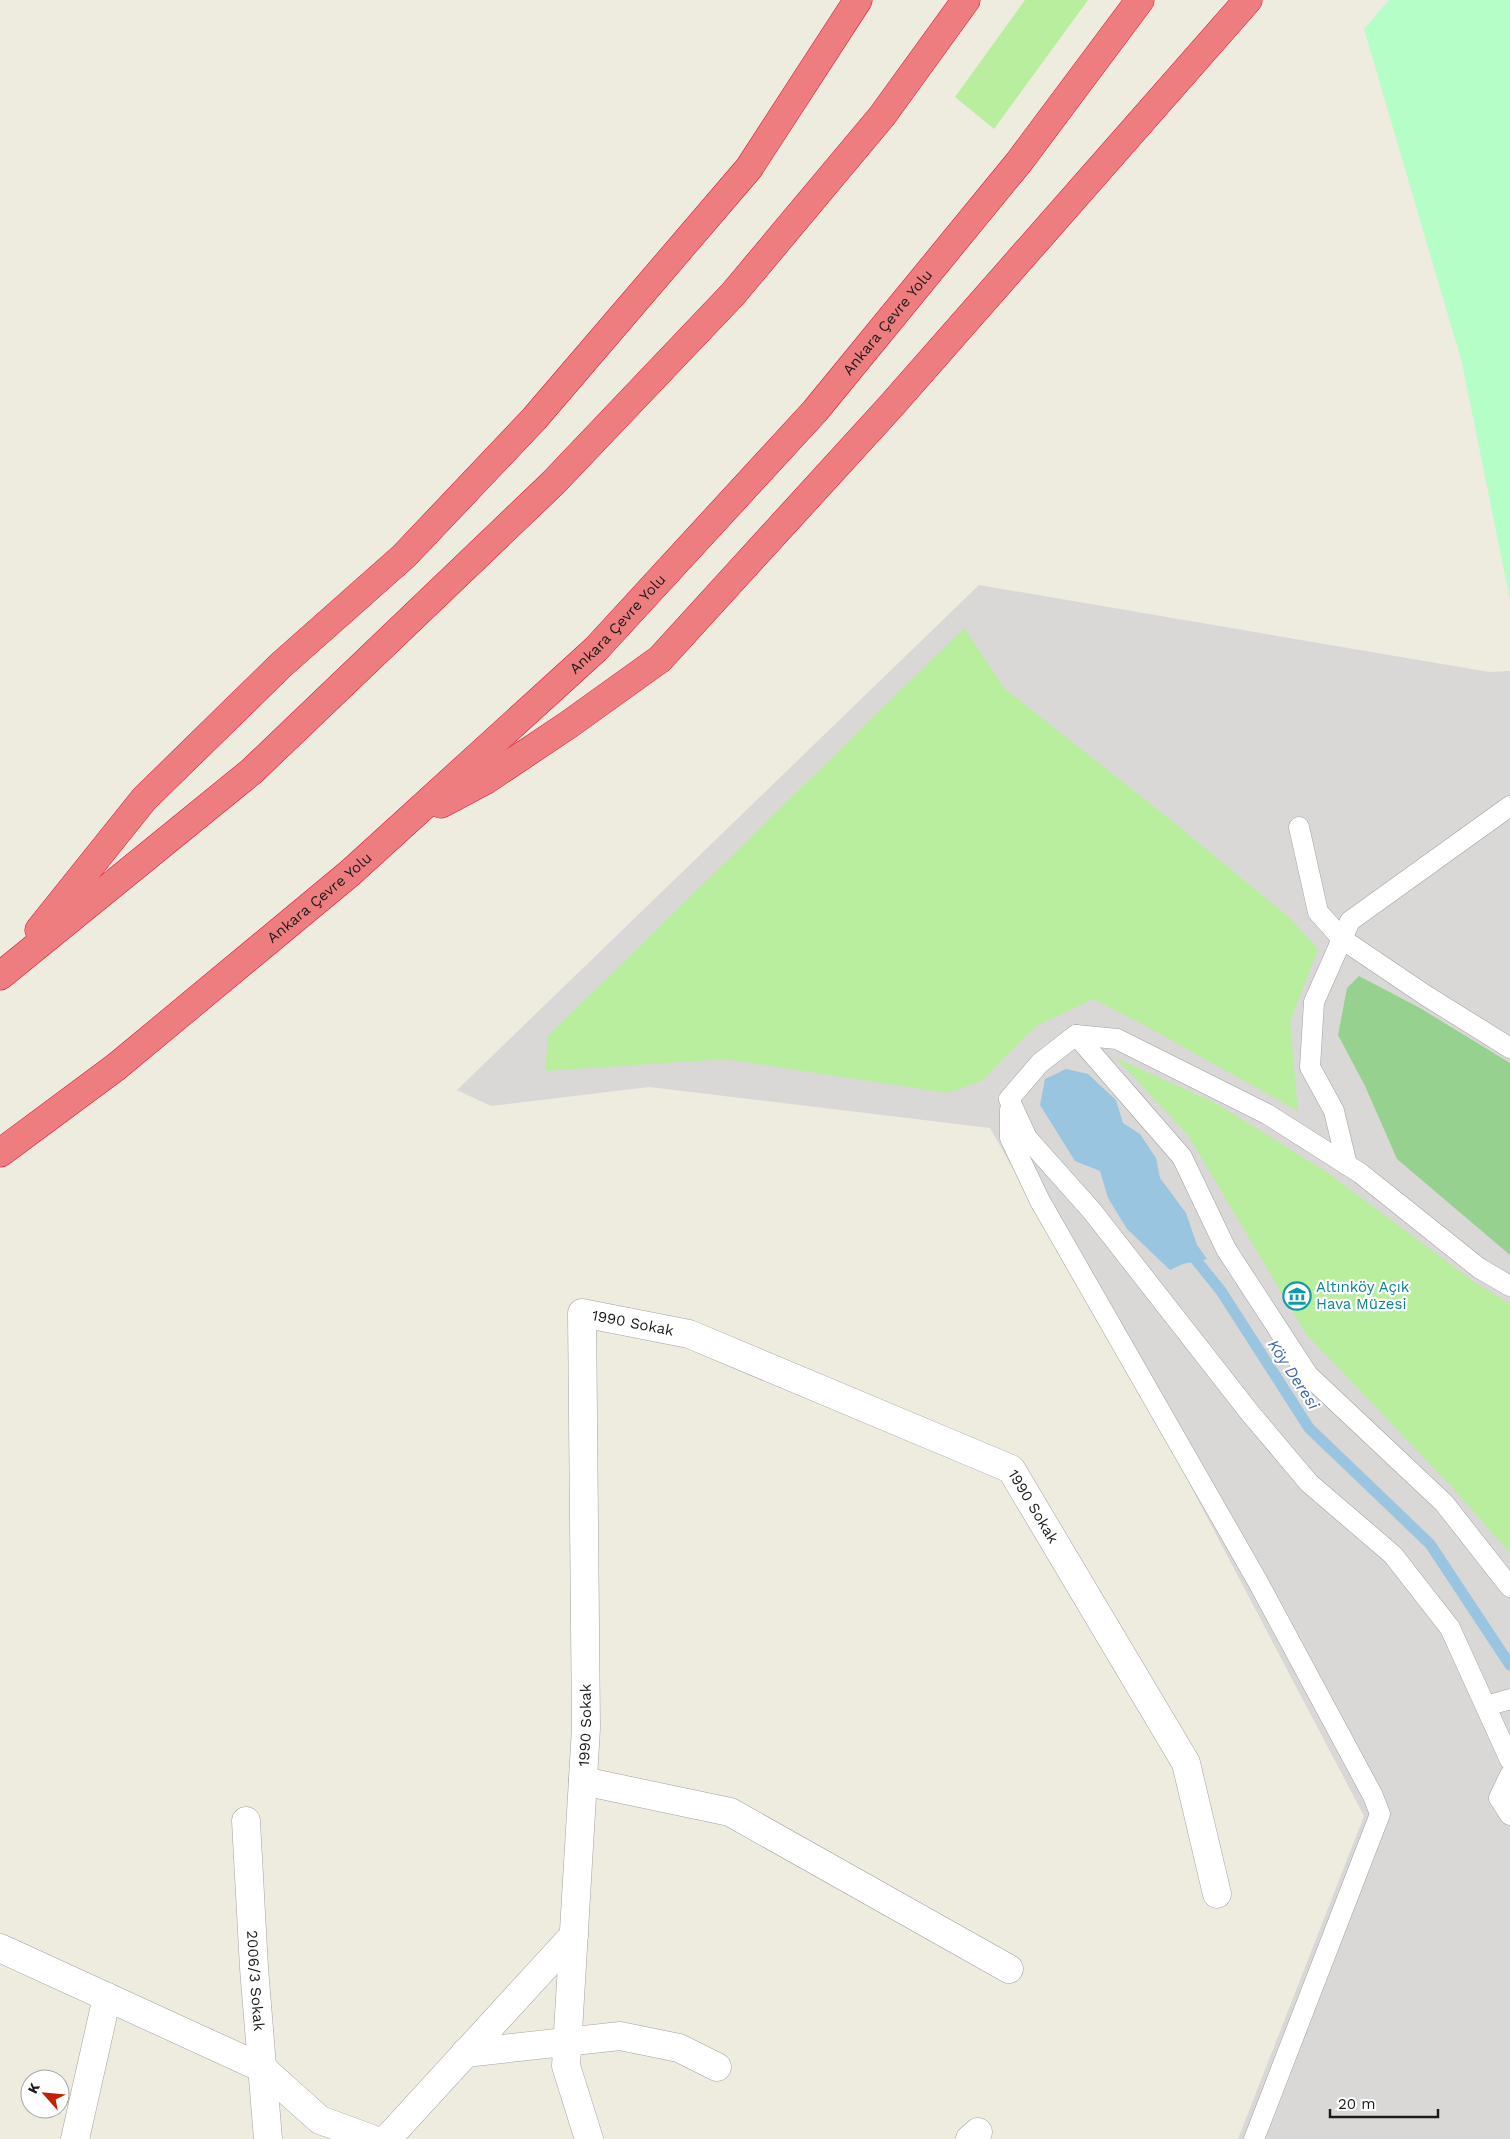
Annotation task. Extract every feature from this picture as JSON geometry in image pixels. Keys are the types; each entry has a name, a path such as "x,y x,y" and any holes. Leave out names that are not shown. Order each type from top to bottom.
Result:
{"highway":[{"path":"2,974 144,799 281,665 404,556 534,419 749,168 858,0"},
{"path":"2,974 252,771 554,483 733,294 882,116 966,0"},
{"name":"Ankara Çevre Yolu","path":"0,1153 116,1067 350,874 596,648 815,411 1019,162 1140,0"},
{"path":"405,824 486,780 568,725 660,659 898,398 1248,0"}],"street":[{"name":"1990 Sokak","path":"590,2139 566,2066 586,1728 582,1314 689,1334 1011,1469 1186,1763 1217,1894"},
{"path":"583,1781 730,1812 1009,1969"},
{"name":"2006/3 Sokak","path":"246,1821 254,1968 268,2139"},
{"path":"387,2139 574,1935"},
{"path":"0,1948 262,2068 320,2120 372,2139"},
{"path":"74,2139 107,1997"},
{"path":"465,2053 620,2036 679,2048 717,2067"}],"lane":[{"path":"1347,1165 1334,1111 1310,1067 1314,1002 1350,921 1510,806"},
{"path":"1299,827 1318,912 1342,939 1425,995 1510,1048"},
{"path":"1076,1035 1182,1157 1226,1248 1308,1375 1444,1503 1510,1587"},
{"path":"1254,2139 1380,1814 1258,1582 1040,1201 1010,1138 1009,1099 1040,1063 1076,1035 1117,1039 1267,1114 1360,1173 1479,1268 1510,1286"},
{"path":"1009,1099 1027,1138 1092,1211 1250,1413 1303,1476 1393,1555 1450,1628 1510,1760"},
{"path":"1486,1706 1510,1699"},
{"path":"1510,1775 1499,1798 1510,1815"}],"shaded area":[{"name":"Altınköy Açık Hava Müzesi","path":"979,585 1489,672 1510,671 1510,2139 1238,2139 1364,1816 1179,1464 990,1128 649,1087 491,1106 457,1090"}],"green space":[{"path":"1025,0 1088,0 994,129 955,97"},
{"path":"1389,0 1510,0 1510,600 1462,363 1364,29"},
{"path":"964,628 1005,689 1162,813 1290,918 1318,949 1290,1022 1298,1111 1144,1025 1093,999 1036,1026 983,1080 948,1093 725,1059 545,1071 548,1036"},
{"path":"1359,976 1420,1008 1510,1063 1510,1255 1397,1159 1365,1086 1338,1035 1347,988"},
{"path":"1116,1058 1217,1104 1325,1171 1474,1282 1510,1304 1510,1553 1451,1486 1306,1334 1188,1135"}],"water":[{"path":"1066,1069 1088,1074 1116,1100 1123,1123 1140,1134 1156,1158 1160,1178 1186,1213 1197,1245 1207,1259 1183,1264 1170,1270 1127,1229 1108,1198 1100,1171 1075,1161 1040,1105 1045,1079"}],"waterway":[{"name":"Köy Deresi","path":"1188,1250 1221,1291 1309,1428 1430,1544 1510,1665"}],"place":[{"name":"Altınköy Açık Hava Müzesi","path":"1297,1296"}]}
